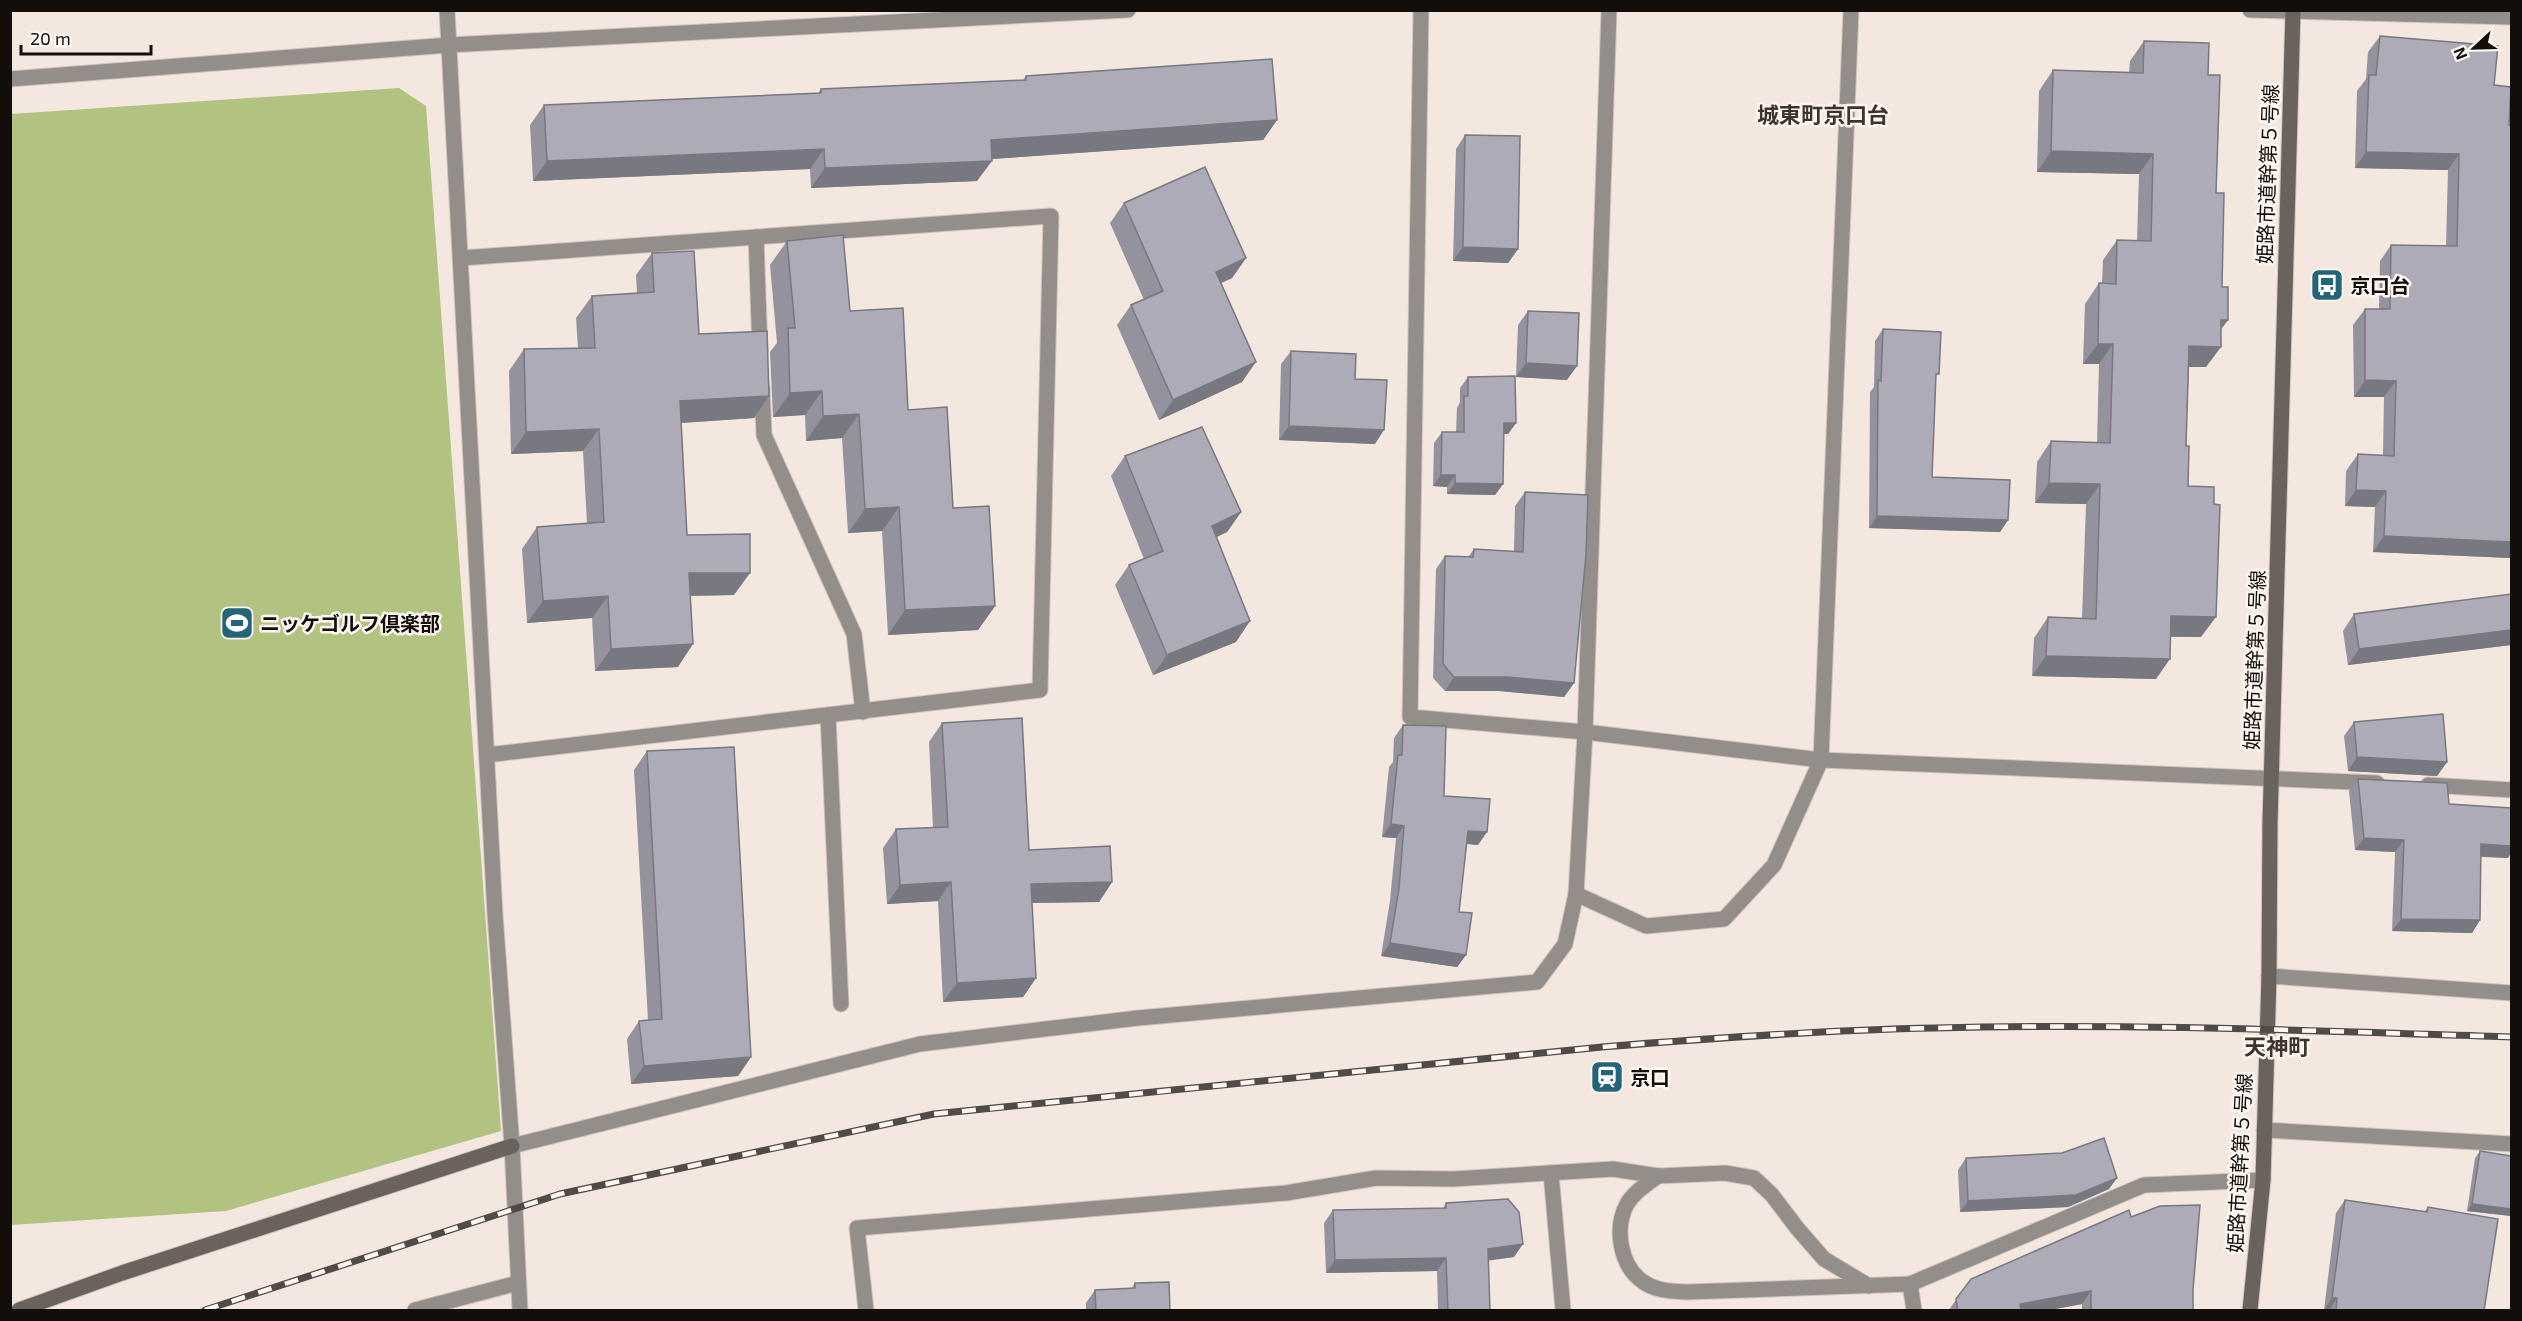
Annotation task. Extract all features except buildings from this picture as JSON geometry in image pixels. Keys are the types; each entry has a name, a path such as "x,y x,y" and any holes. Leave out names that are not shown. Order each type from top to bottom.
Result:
{"street":[{"path":"447,10 495,914 513,1146 520,1311"},
{"path":"10,79 449,45 1128,10"},
{"path":"1421,10 1410,717 1585,732 1821,760 2271,777 2511,790"},
{"path":"19,1311 122,1274 513,1146 920,1044 1138,1018 1537,982 1565,944 1576,894 1585,732 1609,10"},
{"path":"1576,894 1646,926 1724,919 1774,865 1821,760 1851,10"},
{"path":"2250,10 2511,17"},
{"name":"姫路市道幹第５号線","path":"2250,1311 2263,1180 2269,976 2271,777 2293,11"},
{"path":"461,258 1051,216 1040,690 487,755"},
{"path":"756,237 764,435 854,634 863,712"},
{"path":"828,716 841,1004"},
{"path":"2269,976 2511,993"},
{"path":"2264,1130 2511,1144"},
{"path":"866,1311 857,1228 1286,1194 1376,1178 1453,1179 1613,1169 1658,1176 1725,1173 1754,1178 1772,1195 1824,1259 1869,1286"},
{"path":"1551,1173 1563,1311"},
{"path":"1658,1176 1642,1187 1627,1203 1622,1218 1620,1238 1624,1257 1633,1273 1643,1282 1655,1288 1687,1292 1910,1284 2144,1185 2263,1180"},
{"path":"415,1311 518,1283"},
{"path":"1910,1284 1914,1311"}],"green space":[{"name":"ニッケゴルフ倶楽部","path":"399,88 426,106 501,1131 226,1211 11,1225 11,114"}],"railway":[{"path":"205,1310 560,1194 934,1114 1602,1047 1810,1033 1893,1029 2079,1026 2512,1037"}],"place":[{"name":"京口台","path":"2327,285"},
{"name":"ニッケゴルフ倶楽部","path":"237,623"},
{"name":"京口","path":"1607,1077"}],"district":[{"name":"城東町京口台","path":"1823,114"},
{"name":"天神町","path":"2277,1046"}]}
